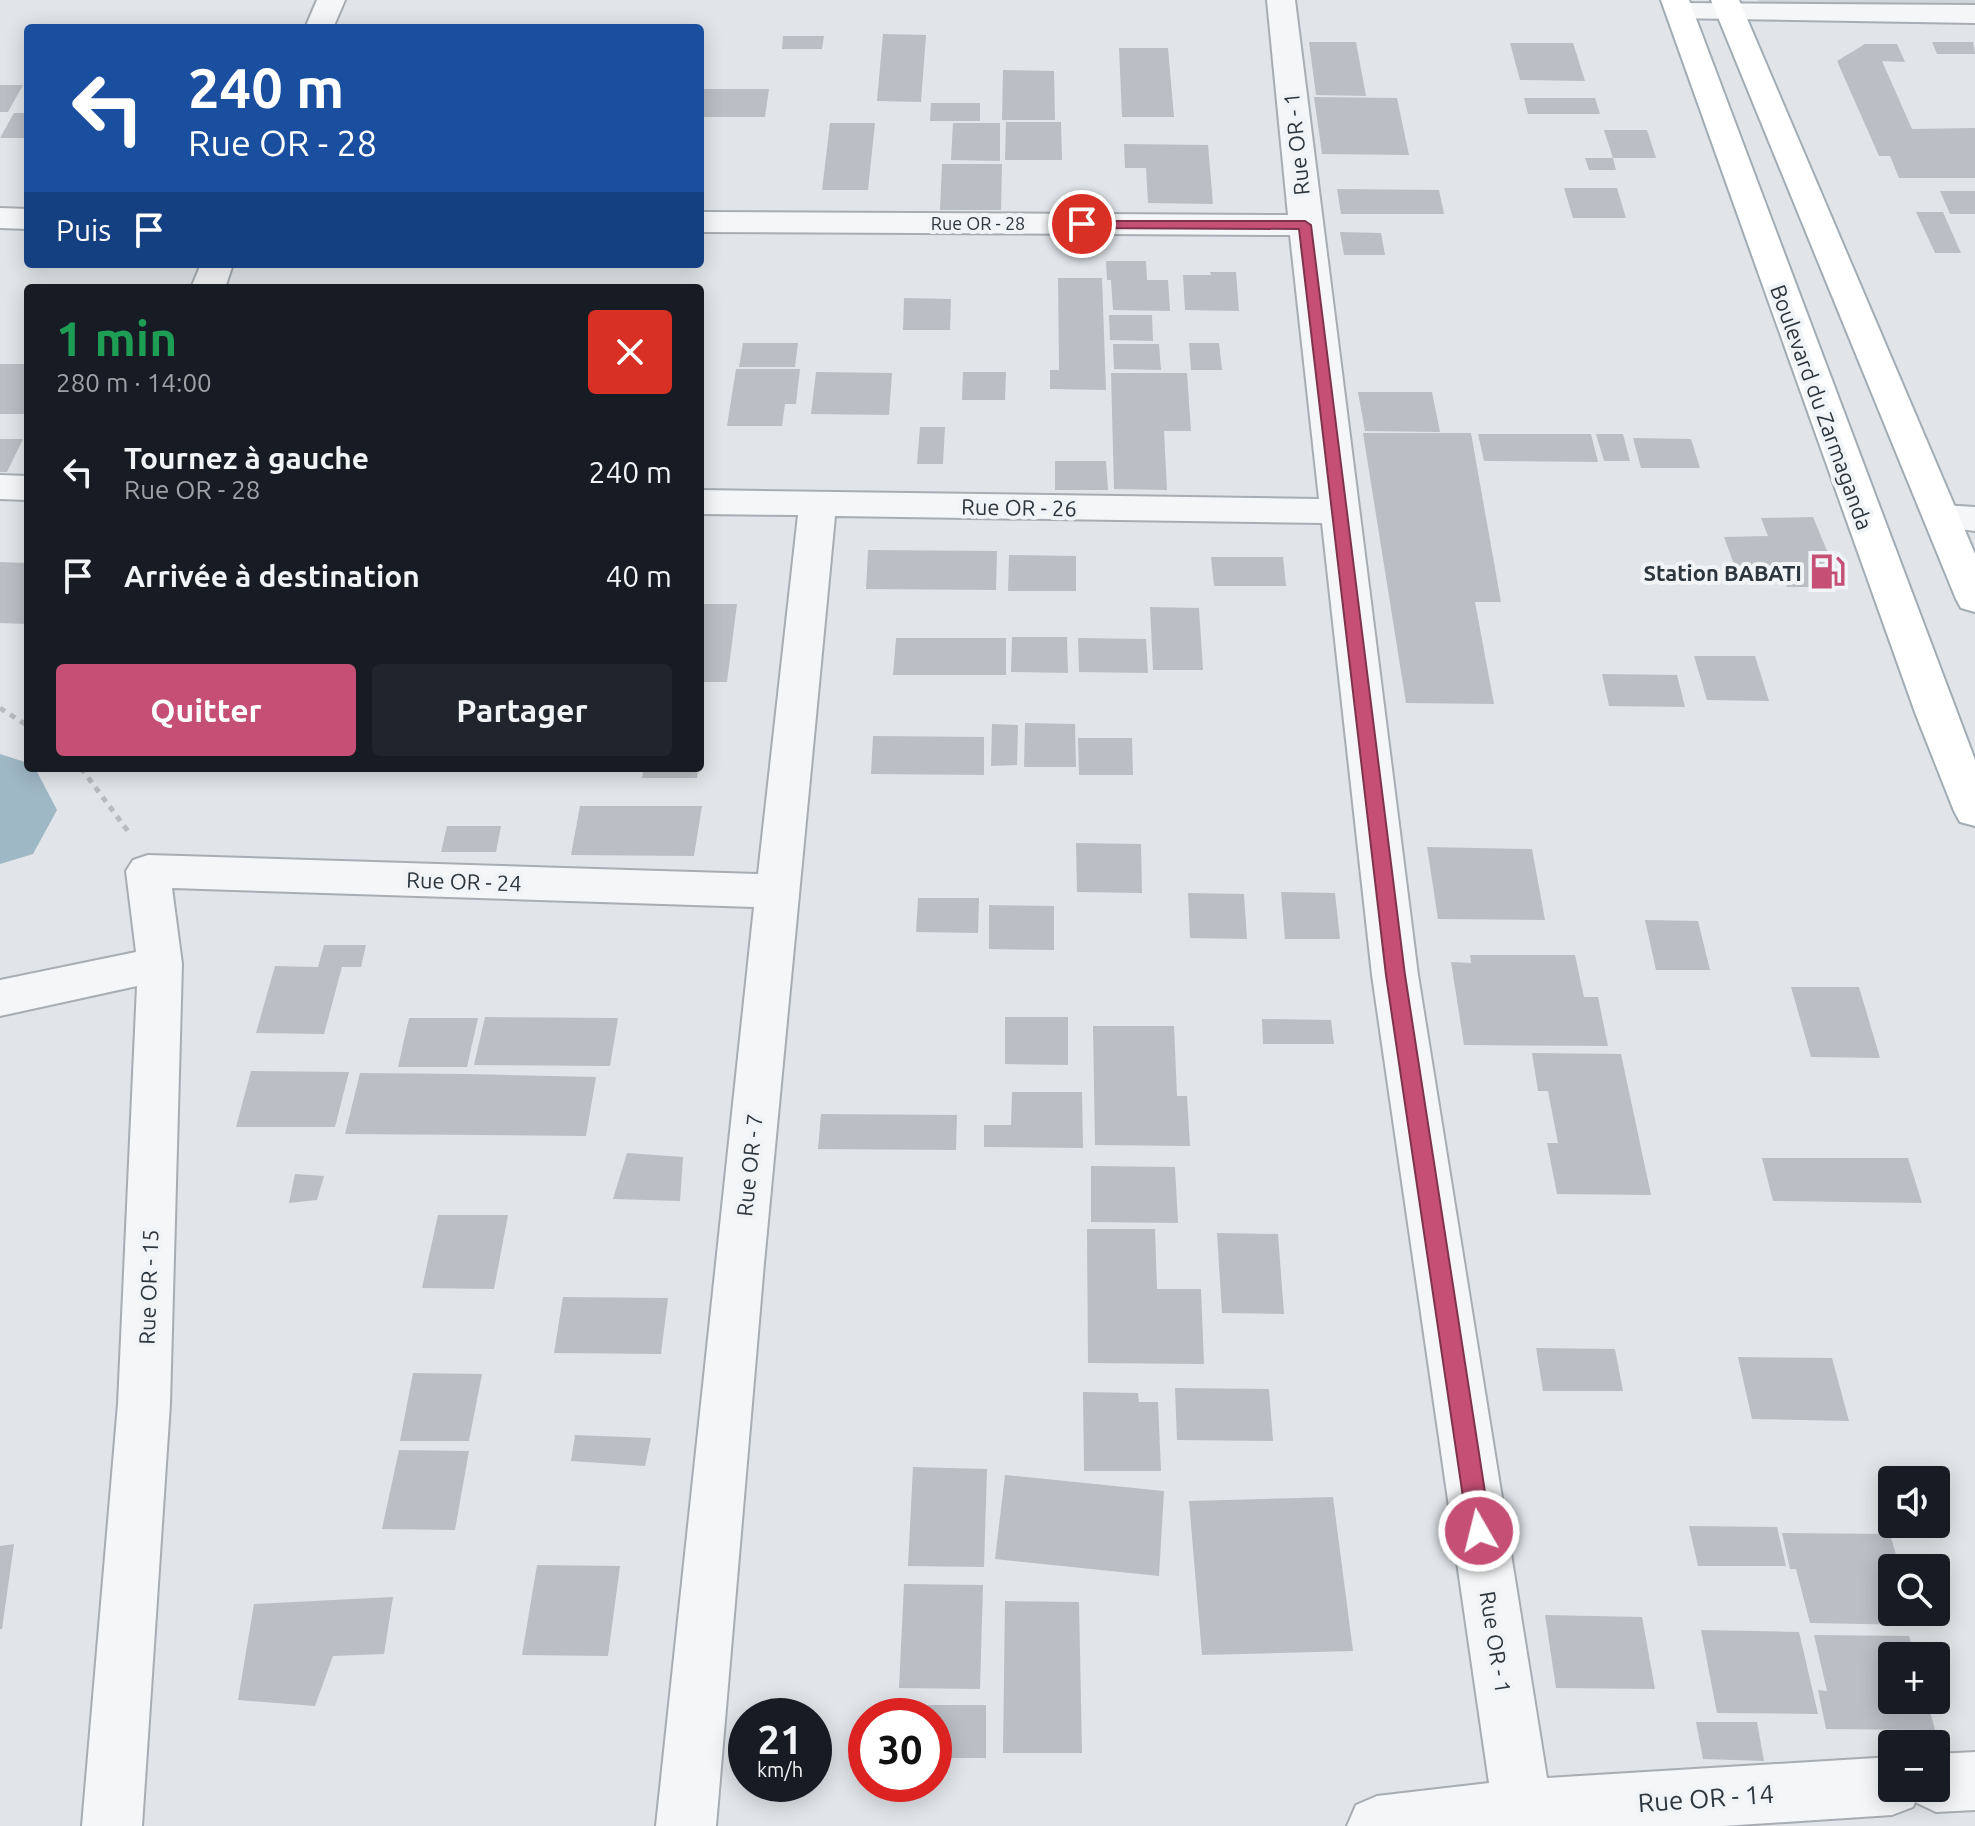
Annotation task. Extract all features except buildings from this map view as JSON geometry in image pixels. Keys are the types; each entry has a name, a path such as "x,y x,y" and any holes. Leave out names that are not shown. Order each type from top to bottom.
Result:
{"main road":[{"name":"Boulevard du Zarmaganda","path":"1677,6 1936,715 1975,811"},
{"path":"1728,7 1958,518 1975,599"}],"street":[{"path":"321,24 331,0"},
{"name":"Rue OR - 1","path":"1281,0 1338,511 1395,975 1522,1809"},
{"path":"1677,6 1975,14"},
{"path":"0,218 24,219"},
{"name":"Rue OR - 28","path":"704,222 1305,225"},
{"path":"0,487 24,488"},
{"name":"Rue OR - 26","path":"704,502 1338,511"},
{"name":"Rue OR - 7","path":"686,1826 739,1263 818,504"},
{"name":"Rue OR - 24","path":"148,871 779,891"},
{"name":"Rue OR - 15","path":"112,1826 144,1404 160,964 148,871"},
{"path":"0,998 160,964"},
{"path":"1950,1782 1975,1781"},
{"name":"Rue OR - 14","path":"1377,1826 1522,1809 1878,1787"}],"path":[{"path":"0,708 24,723"},
{"path":"84,772 115,811 148,871"}],"shaded area":[{"path":"1758,0 1975,0 1975,5 1765,9"}],"waterway":[{"path":"0,787 11,810 0,830"}],"place":[{"name":"Station BABATI","path":"1828,572"}],"route":[{"path":"1082,224 1305,225 1395,975 1479,1531"}]}
